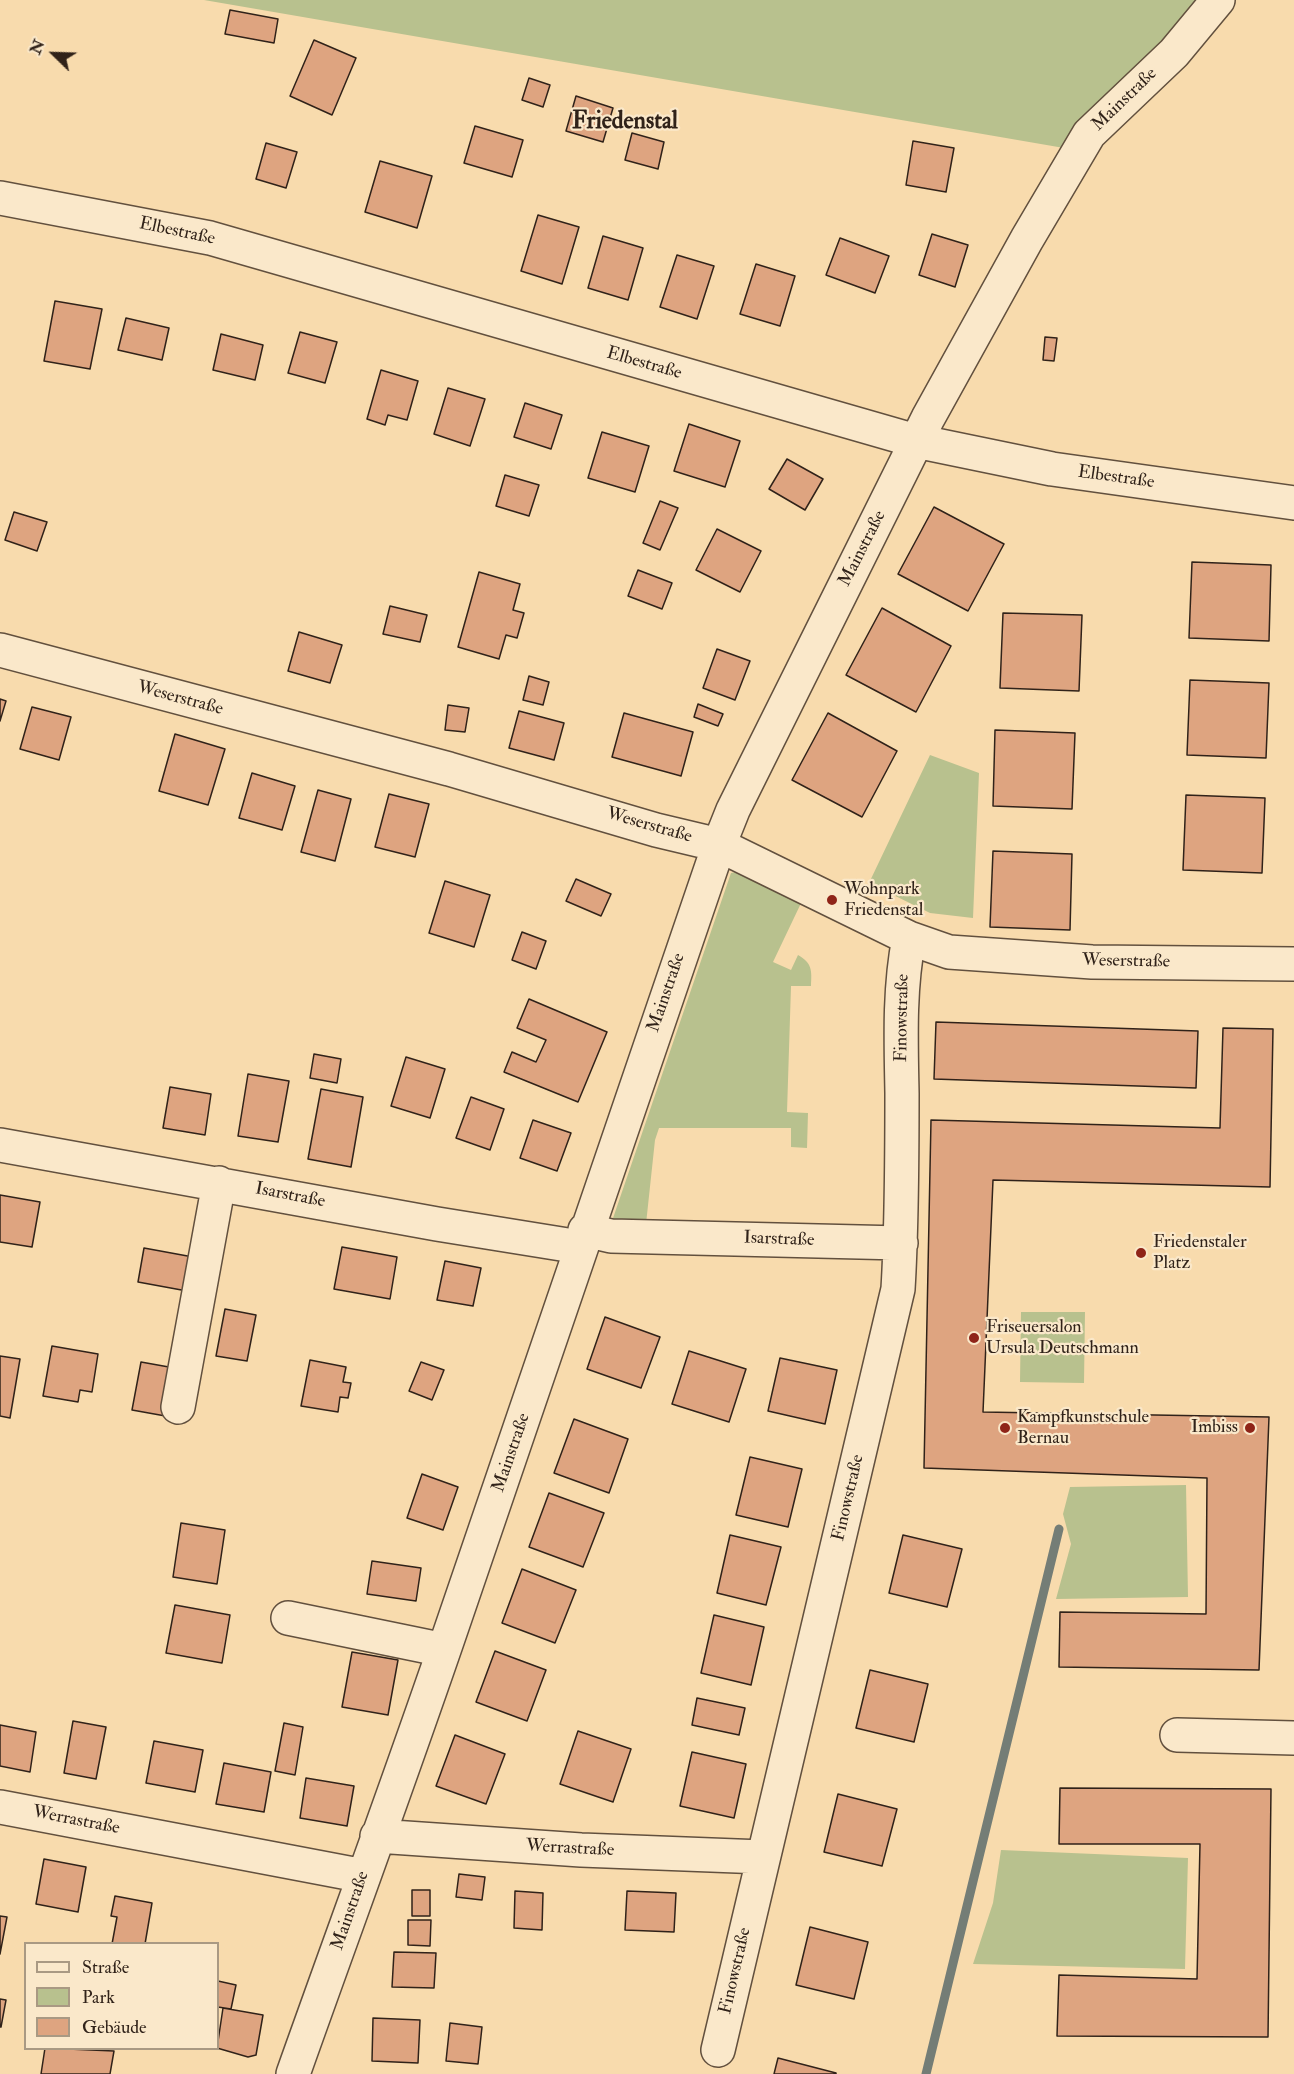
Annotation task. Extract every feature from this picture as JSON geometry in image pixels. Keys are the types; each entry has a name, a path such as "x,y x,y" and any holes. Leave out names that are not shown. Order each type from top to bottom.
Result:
{"street":[{"name":"Mainstraße","path":"293,2074 444,1650 582,1239 719,845 916,441 1027,239 1089,134 1174,53 1218,0"},
{"name":"Elbestraße","path":"0,198 210,238 916,441 1052,469 1294,503"},
{"name":"Weserstraße","path":"0,650 449,769 666,833 719,845 909,938 949,952 1092,962 1294,964"},
{"name":"Finowstraße","path":"718,2050 898,1289 901,1243 901,1003 903,968 909,938"},
{"name":"Isarstraße","path":"0,1145 437,1224 582,1239 611,1236 901,1243"},
{"path":"178,1407 219,1183"},
{"path":"288,1618 444,1650"},
{"path":"1177,1735 1294,1738"},
{"name":"Werrastraße","path":"0,1807 364,1876"},
{"name":"Werrastraße","path":"377,1836 581,1850 763,1857"}],"green space":[{"path":"204,0 1207,0 1064,148"},
{"path":"930,755 979,773 973,918 930,913 869,883"},
{"path":"745,870 803,899 773,962 791,970 798,955 809,964 811,971 811,986 791,986 787,1112 808,1113 807,1148 791,1147 791,1128 659,1128 655,1140 646,1224 611,1224 731,873"},
{"path":"1021,1312 1085,1312 1084,1383 1020,1382"},
{"path":"1186,1485 1188,1597 1056,1599 1071,1544 1063,1514 1070,1487"},
{"path":"1001,1850 1188,1858 1185,1969 973,1964 993,1903"}],"building":[{"path":"230,10 278,19 274,43 225,34"},
{"path":"314,40 356,58 332,115 290,96"},
{"path":"529,78 550,85 543,107 522,100"},
{"path":"576,96 613,108 603,142 566,131"},
{"path":"475,126 523,140 512,177 464,163"},
{"path":"632,133 664,142 658,169 625,160"},
{"path":"913,141 954,148 946,192 906,185"},
{"path":"266,143 297,152 286,188 256,179"},
{"path":"380,161 432,176 417,228 365,212"},
{"path":"538,215 579,227 562,284 521,271"},
{"path":"932,234 968,245 955,287 919,275"},
{"path":"603,236 643,248 628,300 588,288"},
{"path":"840,238 889,256 875,293 826,275"},
{"path":"677,255 714,266 697,319 660,307"},
{"path":"756,264 795,276 780,326 740,314"},
{"path":"55,301 102,309 90,369 44,361"},
{"path":"126,318 169,328 162,360 118,350"},
{"path":"300,332 337,342 325,383 288,373"},
{"path":"221,334 263,345 255,380 213,370"},
{"path":"1045,337 1057,338 1054,361 1043,360"},
{"path":"381,370 418,381 407,420 388,415 385,425 367,419"},
{"path":"448,388 485,399 470,446 434,434"},
{"path":"525,403 562,415 551,449 514,437"},
{"path":"689,424 740,441 725,487 674,471"},
{"path":"602,432 649,446 635,492 588,478"},
{"path":"787,459 823,479 805,510 769,489"},
{"path":"505,475 539,485 529,516 496,506"},
{"path":"660,501 678,508 660,550 643,543"},
{"path":"934,507 1004,544 968,611 898,574"},
{"path":"14,512 47,522 37,551 5,540"},
{"path":"717,529 761,551 740,592 696,570"},
{"path":"1192,562 1271,565 1269,641 1189,638"},
{"path":"638,570 672,583 662,609 628,596"},
{"path":"479,572 520,584 513,610 524,613 517,638 506,635 499,659 458,647"},
{"path":"390,606 427,615 420,642 383,634"},
{"path":"882,608 951,646 916,712 846,675"},
{"path":"1003,613 1082,615 1079,691 1000,688"},
{"path":"299,632 342,645 330,683 288,671"},
{"path":"717,649 750,661 735,700 703,688"},
{"path":"529,676 549,682 543,705 523,700"},
{"path":"1190,680 1269,683 1266,758 1187,755"},
{"path":"0,699 6,701 0,721"},
{"path":"698,704 723,714 718,726 694,717"},
{"path":"448,705 469,708 465,732 445,730"},
{"path":"32,707 71,717 59,760 20,749"},
{"path":"519,711 564,723 554,760 509,748"},
{"path":"624,713 693,732 681,776 612,757"},
{"path":"828,713 897,751 862,817 792,780"},
{"path":"995,730 1075,733 1072,809 993,806"},
{"path":"175,734 225,749 208,805 159,791"},
{"path":"252,773 295,786 282,830 239,818"},
{"path":"318,790 351,799 335,861 301,852"},
{"path":"389,794 429,804 415,857 375,847"},
{"path":"1186,795 1265,798 1262,873 1183,870"},
{"path":"993,851 1072,854 1070,930 990,927"},
{"path":"576,879 611,894 601,916 566,901"},
{"path":"445,881 490,895 474,947 429,933"},
{"path":"522,932 546,941 536,969 512,960"},
{"path":"529,999 607,1032 578,1102 504,1072 512,1052 536,1062 546,1040 517,1028"},
{"path":"936,1022 1198,1031 1196,1088 934,1079"},
{"path":"1223,1028 1273,1029 1270,1187 993,1180 983,1412 1269,1417 1259,1670 1059,1667 1060,1612 1206,1614 1207,1478 924,1468 931,1120 1220,1128"},
{"path":"314,1054 341,1059 337,1083 310,1078"},
{"path":"406,1057 445,1069 430,1118 391,1106"},
{"path":"248,1074 289,1081 278,1142 238,1136"},
{"path":"170,1087 211,1094 205,1135 163,1128"},
{"path":"321,1089 363,1097 351,1167 308,1159"},
{"path":"471,1097 504,1109 490,1150 456,1138"},
{"path":"533,1120 571,1133 557,1171 520,1158"},
{"path":"0,1195 40,1202 32,1247 0,1242"},
{"path":"342,1247 397,1257 390,1299 334,1289"},
{"path":"144,1248 193,1257 187,1291 138,1282"},
{"path":"445,1261 481,1268 473,1306 437,1300"},
{"path":"225,1309 256,1315 247,1361 216,1356"},
{"path":"605,1317 660,1337 641,1388 587,1369"},
{"path":"52,1346 98,1354 92,1392 80,1390 78,1402 43,1396"},
{"path":"689,1351 746,1369 729,1422 672,1404"},
{"path":"0,1356 20,1359 10,1418 0,1416"},
{"path":"780,1358 837,1370 825,1424 768,1411"},
{"path":"310,1360 346,1367 343,1382 351,1383 348,1398 340,1397 338,1412 301,1406"},
{"path":"141,1362 180,1369 171,1417 132,1410"},
{"path":"421,1362 444,1370 432,1400 409,1391"},
{"path":"574,1419 628,1439 609,1493 554,1473"},
{"path":"750,1457 802,1469 788,1527 736,1515"},
{"path":"422,1474 458,1487 443,1530 407,1518"},
{"path":"549,1493 604,1513 583,1567 529,1547"},
{"path":"181,1523 225,1530 217,1584 173,1577"},
{"path":"730,1535 781,1547 766,1605 717,1593"},
{"path":"903,1535 962,1549 947,1607 889,1593"},
{"path":"372,1561 421,1568 416,1601 367,1594"},
{"path":"522,1569 576,1590 555,1643 502,1623"},
{"path":"175,1605 230,1615 222,1663 166,1653"},
{"path":"714,1615 764,1627 751,1685 701,1673"},
{"path":"495,1651 546,1670 527,1721 476,1702"},
{"path":"352,1652 398,1660 388,1715 342,1707"},
{"path":"870,1670 928,1684 914,1742 856,1728"},
{"path":"697,1698 745,1708 739,1735 692,1725"},
{"path":"73,1721 106,1727 96,1779 64,1773"},
{"path":"284,1723 303,1727 295,1775 275,1771"},
{"path":"0,1725 36,1732 30,1772 0,1766"},
{"path":"578,1731 631,1749 613,1802 560,1784"},
{"path":"455,1735 505,1754 486,1804 436,1786"},
{"path":"154,1741 203,1750 195,1792 146,1783"},
{"path":"692,1752 746,1764 734,1818 680,1806"},
{"path":"224,1763 271,1772 264,1812 216,1804"},
{"path":"306,1778 354,1786 347,1826 300,1818"},
{"path":"1060,1788 1271,1789 1268,2037 1057,2036 1059,1975 1197,1979 1200,1844 1059,1844"},
{"path":"838,1794 897,1809 882,1866 824,1852"},
{"path":"44,1859 86,1867 78,1912 36,1904"},
{"path":"459,1874 485,1877 482,1900 456,1897"},
{"path":"412,1890 430,1890 430,1916 412,1916"},
{"path":"515,1891 543,1893 542,1930 514,1928"},
{"path":"627,1891 676,1893 674,1932 625,1930"},
{"path":"115,1896 152,1903 145,1942 112,1942 117,1917 111,1916"},
{"path":"0,1916 7,1917 0,1954"},
{"path":"408,1920 431,1920 430,1946 408,1945"},
{"path":"810,1927 868,1942 854,1999 796,1985"},
{"path":"394,1952 436,1953 434,1988 392,1987"},
{"path":"219,1981 236,1985 231,2009 219,2007"},
{"path":"0,1999 6,2000 1,2027 0,2027"},
{"path":"223,2008 263,2015 256,2055 248,2057 219,2049"},
{"path":"373,2018 420,2020 418,2063 372,2061"},
{"path":"450,2023 482,2027 478,2064 446,2061"},
{"path":"45,2050 114,2051 110,2074 41,2074"},
{"path":"778,2058 836,2073 836,2074 774,2074"}],"waterway":[{"path":"926,2074 1059,1529"}],"place":[{"name":"Wohnpark Friedenstal","path":"832,900"},
{"name":"Friedenstaler Platz","path":"1141,1253"},
{"name":"Friseuersalon Ursula Deutschmann","path":"974,1338"},
{"name":"Kampfkunstschule Bernau","path":"1005,1428"},
{"name":"Imbiss","path":"1250,1428"}],"district":[{"name":"Friedenstal","path":"625,123"}]}
